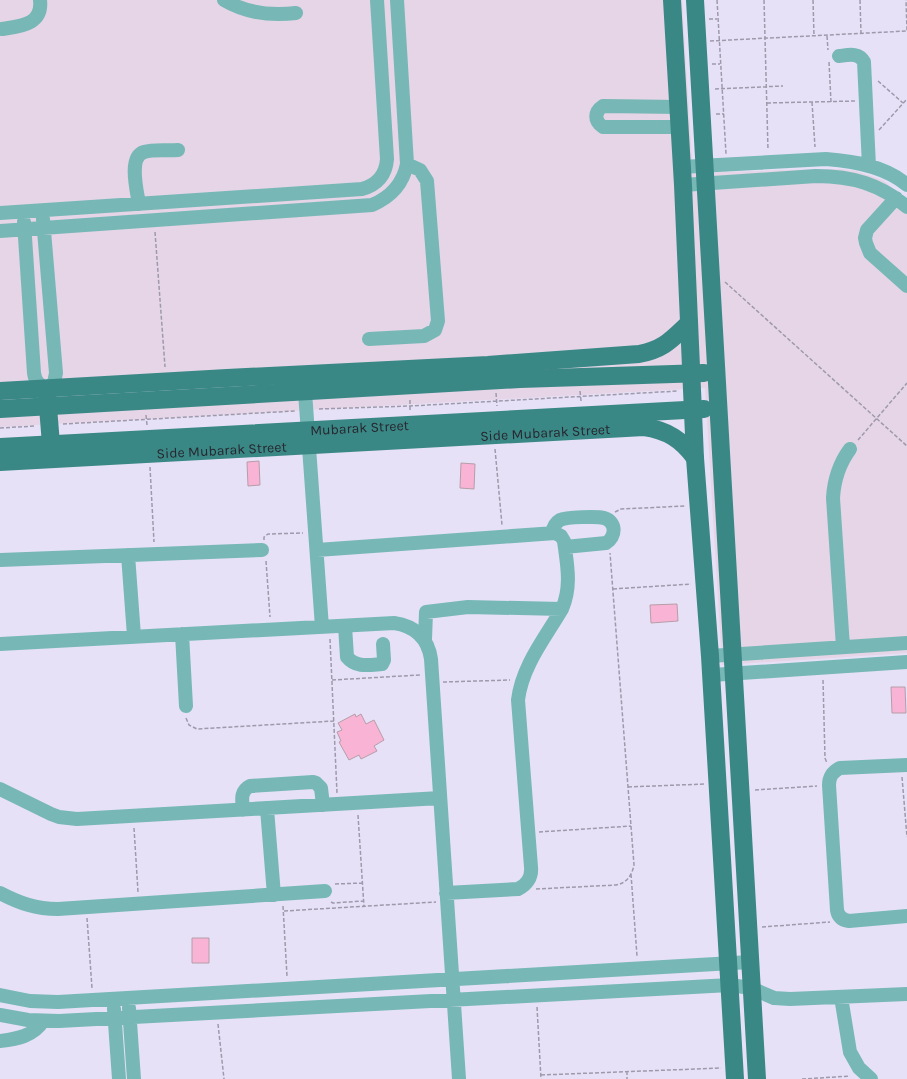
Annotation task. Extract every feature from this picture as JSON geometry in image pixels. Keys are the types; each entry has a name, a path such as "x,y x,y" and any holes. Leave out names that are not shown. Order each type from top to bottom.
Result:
{"main road":[{"path":"672,0 695,458 712,676 735,1073"},
{"path":"695,0 757,1079"},
{"path":"0,409 409,386 492,372 639,354 662,347 689,323"},
{"path":"0,391 228,378 492,372 520,379 579,377 692,382 716,372"},
{"path":"210,397 228,378"},
{"path":"47,388 51,444"},
{"name":"Mubarak Street","path":"0,447 51,444 148,446 309,437 411,424 496,427 583,415 719,408"},
{"name":"Side Mubarak Street","path":"309,437 496,427 644,427 674,436 682,442 695,458"},
{"name":"Side Mubarak Street","path":"0,462 148,446"}],"street":[{"path":"2,29 31,22 37,15 40,0"},
{"path":"0,213 362,189 374,185 385,171 387,159 377,0"},
{"path":"0,231 372,204 384,199 394,191 403,178 407,164 397,0"},
{"path":"231,2 262,14 285,15 296,13"},
{"path":"839,56 854,55 860,57 864,62 869,166"},
{"path":"678,107 603,106 598,110 596,116 598,123 603,126 679,127"},
{"path":"139,204 134,165 136,158 146,152 178,150"},
{"path":"705,175 726,165 826,158 850,161 869,166 890,174 907,185"},
{"path":"369,339 428,335 434,330 438,321 427,181 420,170 407,164"},
{"path":"682,176 837,177 859,181 882,190 902,203 867,230 865,238 866,243 870,253 907,286"},
{"path":"23,211 34,373 39,385 47,388 54,383 56,373 42,210"},
{"path":"305,392 317,550 326,626"},
{"path":"843,647 833,498 840,465 850,449"},
{"path":"552,533 556,523 563,519 600,517 611,523 614,531 613,535 606,543 565,547"},
{"path":"317,550 552,533 558,534 564,541 568,586 565,602 525,671 518,700 531,872 530,876 526,884 518,890 446,898"},
{"path":"0,560 264,550"},
{"path":"128,555 134,636"},
{"path":"425,640 426,612 468,607 562,609"},
{"path":"0,644 394,623 401,624 415,630 425,640 430,652 446,898 460,1079"},
{"path":"345,626 347,657 354,663 362,665 382,664 384,660 383,644"},
{"path":"182,634 186,706"},
{"path":"710,656 907,643"},
{"path":"712,676 907,662"},
{"path":"904,765 840,768 830,777 829,785 837,910 841,918 849,921 907,916"},
{"path":"243,810 242,794 246,788 250,786 313,782 321,788 323,806"},
{"path":"0,789 51,814 64,818 77,819 323,806 440,798"},
{"path":"266,809 278,894"},
{"path":"0,893 24,905 41,909 58,910 278,894 329,892"},
{"path":"0,995 23,1000 44,1002 93,1000 452,978 750,962"},
{"path":"0,1015 44,1021 730,985 751,988 774,998 781,999 841,998 907,994"},
{"path":"114,998 119,1079"},
{"path":"128,998 134,1079"},
{"path":"841,998 850,1052 855,1062 869,1077"},
{"path":"0,1041 29,1034 38,1029 44,1021"}],"path":[{"path":"716,0 726,165"},
{"path":"764,0 768,162"},
{"path":"813,0 814,36"},
{"path":"860,0 861,33"},
{"path":"697,41 907,31 906,0"},
{"path":"827,35 831,102"},
{"path":"864,69 903,103"},
{"path":"700,90 783,86"},
{"path":"868,144 907,99"},
{"path":"767,103 866,101"},
{"path":"812,102 815,159"},
{"path":"154,220 166,381"},
{"path":"710,268 907,446"},
{"path":"492,372 496,401 496,427 503,537"},
{"path":"579,377 583,415"},
{"path":"0,428 581,396 692,382"},
{"path":"850,449 907,382"},
{"path":"409,386 411,424"},
{"path":"210,397 217,416"},
{"path":"144,401 155,554"},
{"path":"608,520 615,512 621,509 699,505"},
{"path":"270,629 264,537 268,534 316,532"},
{"path":"609,541 634,865 632,874 638,968"},
{"path":"613,589 705,584"},
{"path":"326,626 332,680 337,805"},
{"path":"823,668 825,758 830,766 836,770"},
{"path":"332,680 522,679"},
{"path":"186,706 187,722 191,727 197,728 334,721"},
{"path":"904,765 907,837"},
{"path":"628,786 718,783"},
{"path":"740,791 829,785"},
{"path":"357,804 364,907"},
{"path":"133,816 139,904"},
{"path":"528,833 631,826"},
{"path":"518,890 616,885 625,881 632,874"},
{"path":"363,883 329,892 333,903 364,902"},
{"path":"278,894 284,911 288,988"},
{"path":"284,911 364,907 446,898"},
{"path":"86,907 93,1000"},
{"path":"748,928 849,921"},
{"path":"536,995 541,1079"},
{"path":"217,1012 224,1079"},
{"path":"541,1074 627,1071 735,1073"},
{"path":"627,1071 627,1079"},
{"path":"802,1079 869,1077"}],"shaded area":[{"path":"0,0 682,0 693,173 841,169 856,171 883,180 907,200 907,653 722,665 705,388 0,427"}],"building":[{"path":"259,461 260,485 248,486 247,462"},
{"path":"461,463 475,464 474,489 460,488"},
{"path":"677,604 678,621 651,623 650,605"},
{"path":"891,687 905,687 906,713 892,713"},
{"path":"355,714 356,717 361,714 366,724 374,720 384,740 374,746 377,751 361,759 359,755 349,760 339,742 341,741 337,732 342,730 338,723"},
{"path":"192,938 209,938 209,963 192,963"}]}
